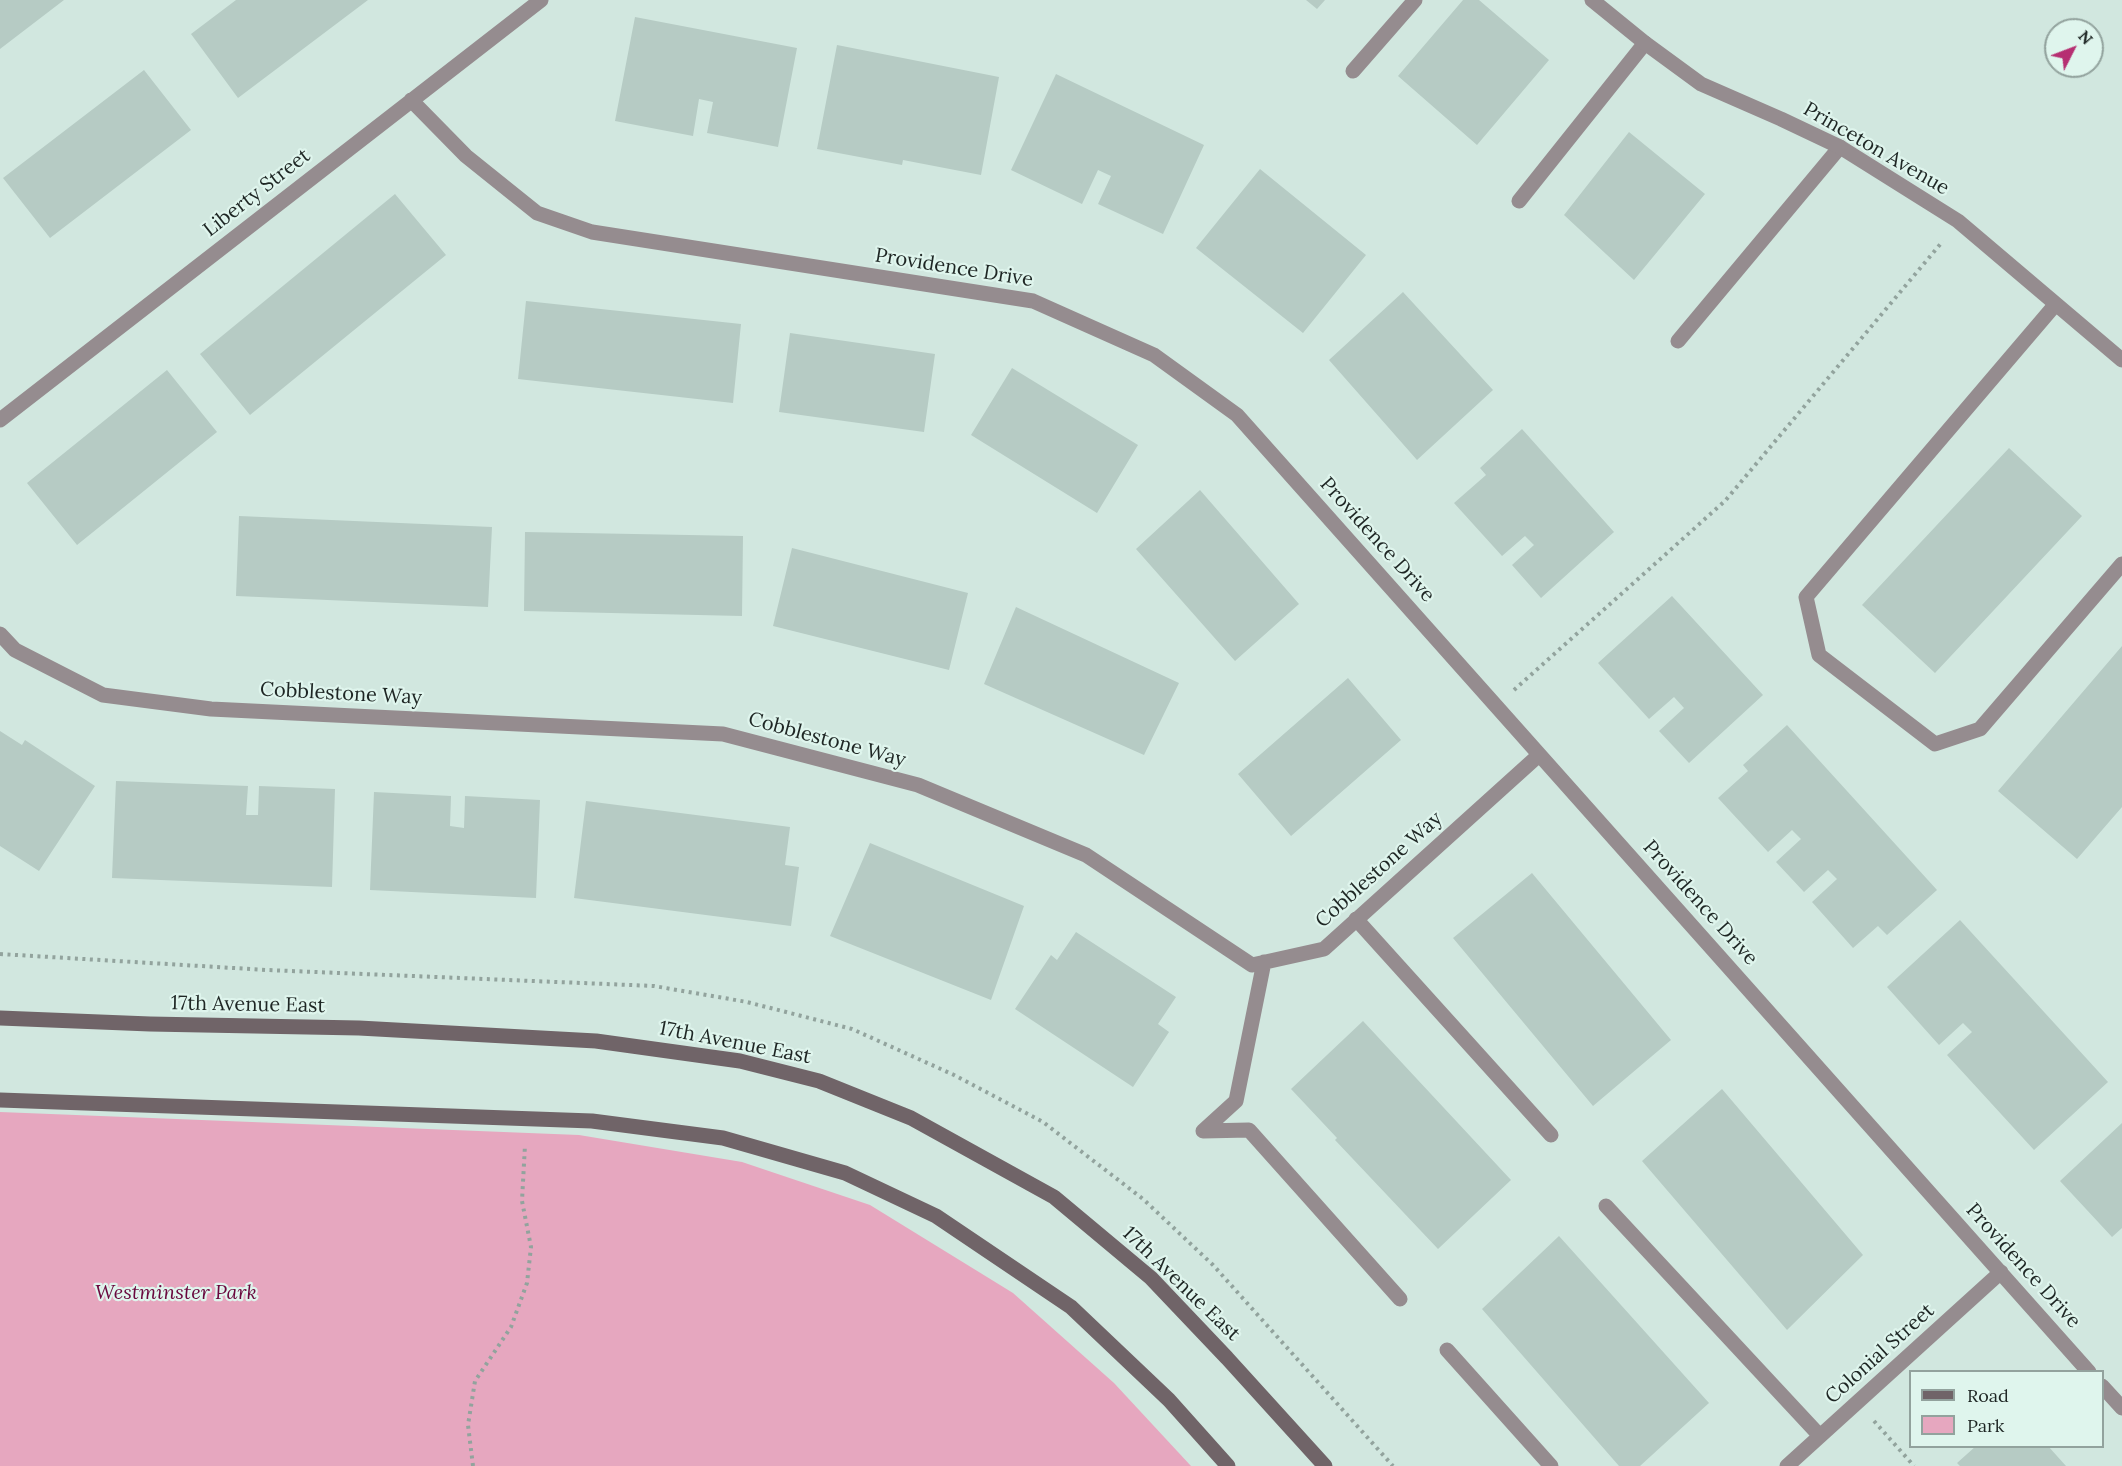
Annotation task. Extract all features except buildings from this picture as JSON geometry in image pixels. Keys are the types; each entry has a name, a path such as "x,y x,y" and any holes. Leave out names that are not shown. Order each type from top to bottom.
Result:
{"street":[{"name":"Liberty Street","path":"0,420 541,0"},
{"path":"1353,70 1414,0"},
{"name":"Princeton Avenue","path":"1592,0 1701,84 1781,118 1840,147 1958,222 2122,360"},
{"path":"1519,201 1645,43"},
{"name":"Providence Drive","path":"411,100 466,156 537,213 592,232 1033,301 1154,355 1237,416 2088,1370"},
{"path":"1678,341 1840,147"},
{"path":"2055,305 1806,597 1819,655 1935,744 1980,729 2122,564"},
{"name":"Cobblestone Way","path":"0,634 15,650 103,695 211,709 723,734 918,785 1086,855 1252,965 1324,949 1539,754"},
{"path":"1356,919 1551,1135"},
{"path":"1263,962 1236,1101 1203,1131 1250,1130 1400,1299"},
{"name":"17th Avenue East","path":"0,1018 138,1024 359,1028 596,1041 740,1061 819,1081 911,1118 1054,1197 1150,1278 1227,1358 1324,1466"},
{"path":"0,1100 592,1121 723,1138 845,1173 936,1216 1071,1307 1170,1401 1228,1466"},
{"path":"1606,1206 1820,1436"},
{"name":"Colonial Street","path":"1787,1466 2001,1272"},
{"path":"1447,1350 1551,1466"},
{"path":"2104,1387 2122,1408"}],"path":[{"path":"1496,706 1725,501 1958,222"},
{"path":"473,1466 468,1425 475,1381 511,1327 528,1283 531,1246 522,1201 525,1145"},
{"path":"1858,1403 1914,1466"}],"green space":[{"name":"Westminster Park","path":"0,1112 579,1135 742,1162 870,1205 1013,1293 1114,1383 1191,1466 0,1466"}]}
